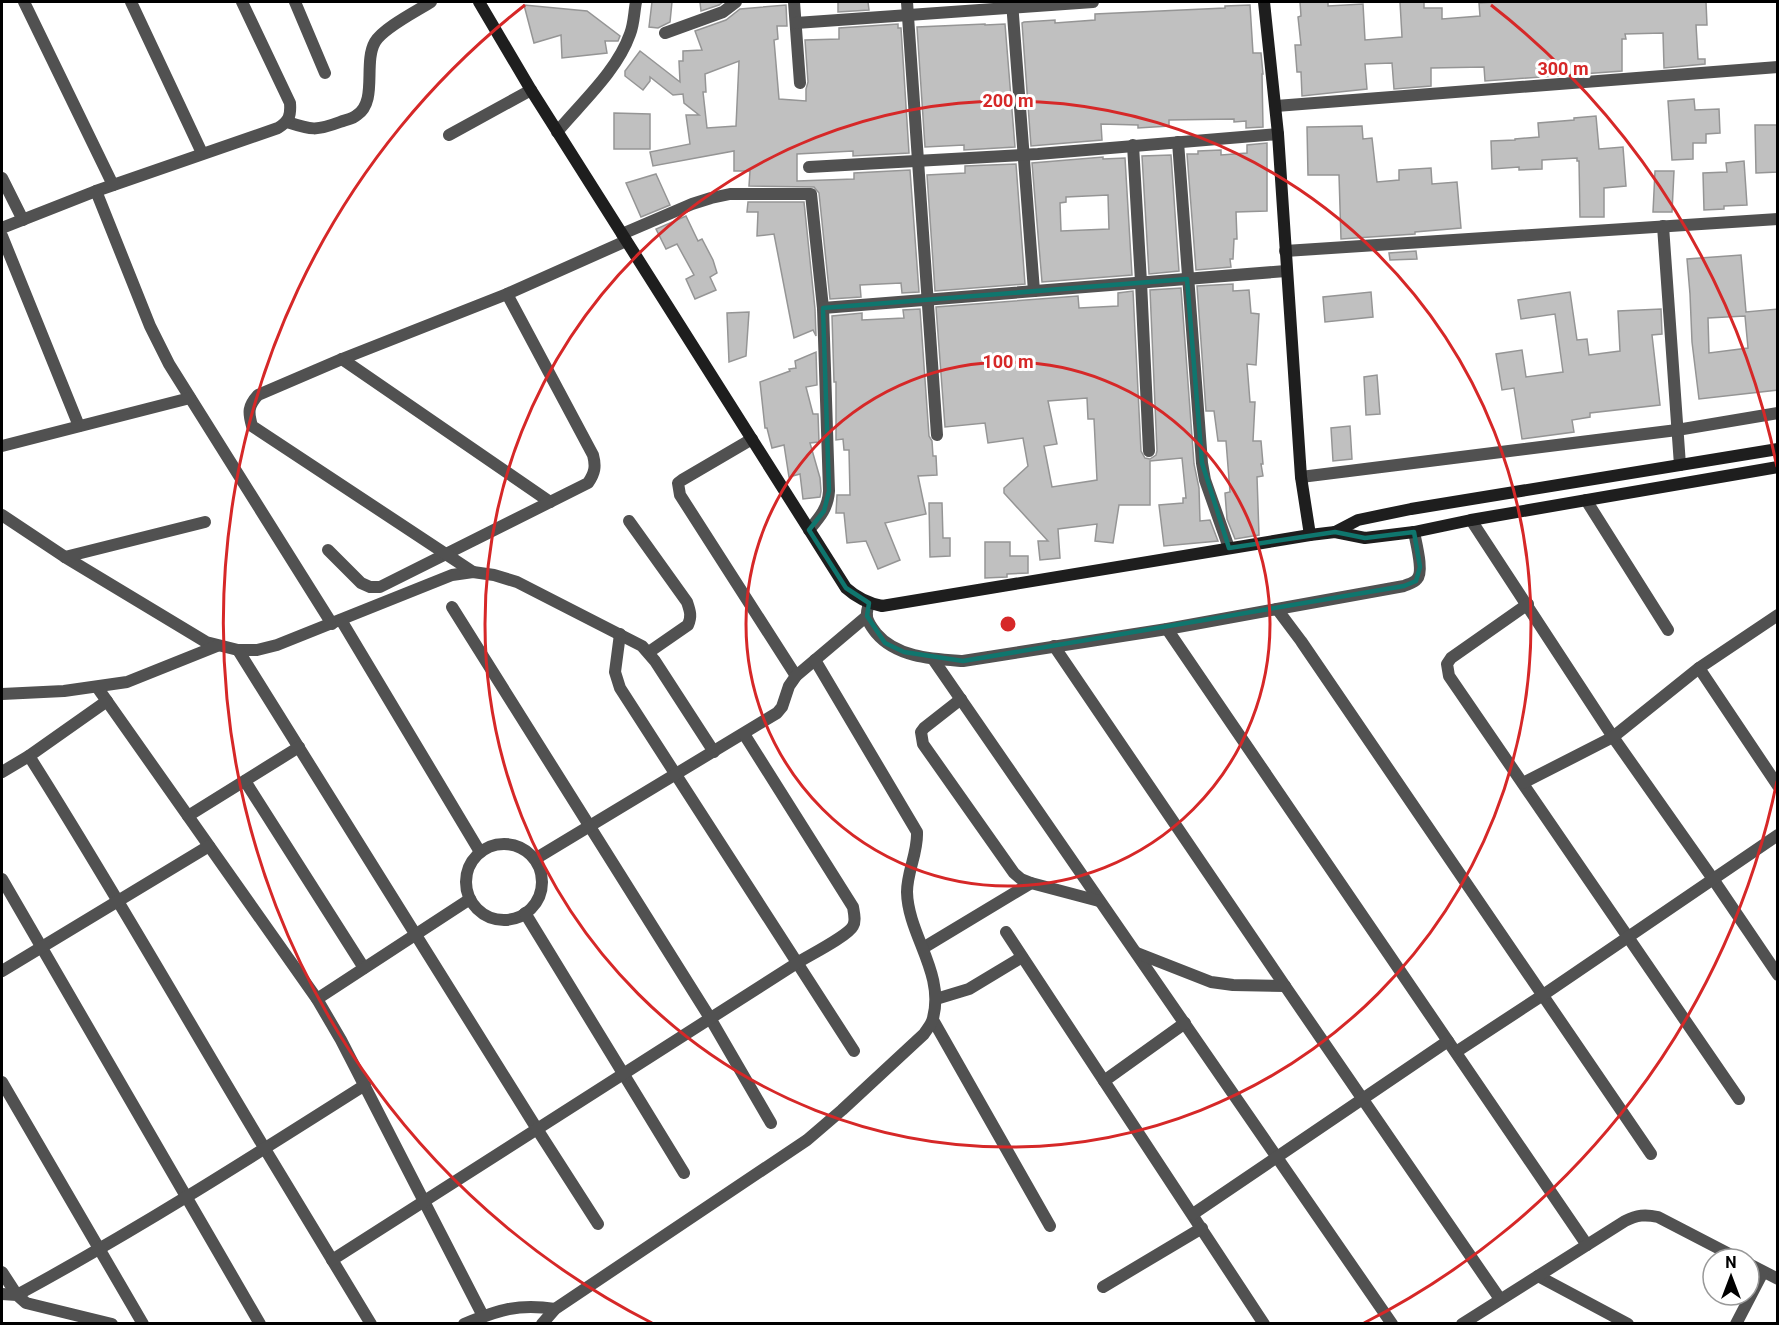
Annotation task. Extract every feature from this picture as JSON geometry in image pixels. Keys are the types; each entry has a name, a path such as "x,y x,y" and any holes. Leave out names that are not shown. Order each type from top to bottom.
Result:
{"main road":[{"path":"479,2 557,132 846,588 869,603 882,606 1310,535 1335,532 1365,538 1414,532 1778,467"},
{"path":"1264,2 1276,106 1301,477 1310,535"},
{"path":"1335,532 1358,520 1411,509 1778,449"}],"street":[{"path":"24,2 113,185"},
{"path":"131,2 202,153"},
{"path":"2,228 96,191 278,128 287,122 291,114 290,103 242,2"},
{"path":"295,2 325,73"},
{"path":"287,122 309,129 319,129 358,115 369,99 369,59 376,39 431,2"},
{"path":"557,132 621,55 631,31 636,2"},
{"path":"665,33 723,12 736,2"},
{"path":"794,2 800,83"},
{"path":"907,2 937,435"},
{"path":"796,23 908,15 1012,4 1093,2"},
{"path":"1012,4 1034,291"},
{"path":"1276,106 1778,67"},
{"path":"449,135 531,90"},
{"path":"809,167 1024,155 1278,134"},
{"path":"1178,142 1202,463 1205,480 1229,548"},
{"path":"1133,145 1142,282 1149,451"},
{"path":"2,178 23,220"},
{"path":"96,191 150,326 169,364 337,622 480,852"},
{"path":"473,572 252,426 248,413 250,404 258,395 342,358 507,294 692,204 730,194 811,194 823,308 829,491 824,511 809,530"},
{"path":"1285,251 1778,219"},
{"path":"1663,226 1680,465"},
{"path":"2,236 79,426"},
{"path":"823,308 1286,271"},
{"path":"328,550 361,583 370,587 380,587 588,483 593,477 596,466 593,454 507,294"},
{"path":"342,358 550,502"},
{"path":"2,446 190,398"},
{"path":"1301,477 1677,430 1778,413"},
{"path":"752,440 682,480 678,483 678,489 796,676"},
{"path":"1586,500 1668,630"},
{"path":"2,515 206,642 238,650 257,650 277,645 453,575 473,572 517,582 620,634 649,652 714,752"},
{"path":"1471,520 1613,737 1778,975"},
{"path":"630,521 687,602 690,611 688,625 649,652"},
{"path":"65,556 205,522"},
{"path":"869,603 867,616 872,628 885,643 904,652 963,661 1167,629 1404,586 1416,581 1419,576 1420,567 1414,532"},
{"path":"1528,604 1451,658 1447,664 1449,676 1739,1098"},
{"path":"452,607 711,1018 771,1123"},
{"path":"1277,609 1650,1154"},
{"path":"1523,783 1613,737 1699,668 1778,615"},
{"path":"535,859 777,713 796,676 867,616"},
{"path":"1167,629 1587,1245"},
{"path":"620,634 615,672 620,688 854,1051"},
{"path":"2,694 64,691 128,682 217,646"},
{"path":"1054,646 1500,1299"},
{"path":"238,650 598,1224"},
{"path":"933,658 1392,1323"},
{"path":"542,1323 555,1309 807,1140 924,1034 933,1020 936,999 934,980 909,907 907,892 908,877 918,844 917,832 815,660"},
{"path":"1699,668 1778,786"},
{"path":"97,687 317,999 483,1316"},
{"path":"961,699 924,728 921,732 921,739 1014,873 1031,883 1099,901"},
{"path":"2,772 29,756 107,701"},
{"path":"332,1260 847,933 853,926 855,917 853,907 744,734"},
{"path":"188,816 299,747"},
{"path":"29,756 119,900 264,1148 371,1323"},
{"path":"245,781 364,968"},
{"path":"1456,1052 1778,835"},
{"path":"502,844 526,851 535,859 542,882 537,900 525,913 514,919 501,920 478,910 470,899 467,875 471,863 480,852 502,844"},
{"path":"2,971 209,846"},
{"path":"2,879 260,1323"},
{"path":"923,948 1031,883"},
{"path":"317,999 470,899"},
{"path":"525,913 684,1173"},
{"path":"1005,932 1264,1323"},
{"path":"1137,953 1211,982 1233,986 1285,986"},
{"path":"936,999 969,989 1022,957"},
{"path":"933,1020 1050,1226"},
{"path":"1104,1081 1185,1023"},
{"path":"1193,1214 1448,1041"},
{"path":"2,1082 143,1323"},
{"path":"2,1294 18,1295 100,1250 364,1085"},
{"path":"1462,1323 1636,1215 1648,1214 1658,1217 1716,1247"},
{"path":"1103,1287 1202,1228"},
{"path":"2,1272 26,1303 74,1319 112,1323"},
{"path":"1736,1323 1763,1272 1778,1279"},
{"path":"1538,1276 1628,1323"},
{"path":"464,1323 504,1309 524,1306 555,1309"}],"highlighted area":[{"path":"1187,279 1202,463 1229,548 1335,532 1365,538 1414,532 1420,567 1416,581 1404,586 963,661 904,652 885,643 867,616 869,603 846,588 809,530 824,511 829,491 823,308"}],"building":[{"path":"652,2 672,2 670,22 658,28 649,27"},
{"path":"700,2 723,2 701,11"},
{"path":"838,2 868,2 869,10 838,12"},
{"path":"1300,2 1328,2 1328,6 1363,4 1365,40 1402,37 1400,2 1424,2 1424,8 1442,8 1442,19 1480,16 1479,3 1706,2 1707,25 1696,25 1698,59 1705,59 1705,64 1664,68 1663,33 1625,34 1626,39 1622,39 1622,71 1485,81 1484,67 1431,68 1431,86 1394,89 1392,63 1365,64 1367,89 1302,96 1301,72 1297,72 1295,45 1301,45 1298,17 1301,16"},
{"path":"524,5 587,11 620,36 618,41 605,41 607,53 562,58 561,35 534,43"},
{"path":"786,5 787,26 777,26 778,39 774,40 779,99 806,101 808,82 805,40 839,39 839,28 898,24 898,28 901,28 909,153 853,156 853,151 797,154 797,181 854,179 854,173 910,170 919,292 902,293 901,283 860,285 861,297 830,299 819,193 814,187 749,186 750,171 734,171 734,151 653,166 650,152 690,144 686,115 699,115 684,103 683,94 673,95 650,77 650,81 643,90 625,76 625,71 640,51 680,82 679,61 683,61 683,51 702,50 695,31 726,20 740,9","holes":["739,61 736,126 707,128 703,92 706,92 705,74"]},
{"path":"1250,5 1253,53 1261,53 1263,127 1246,128 1246,121 1234,122 1234,119 1169,120 1169,126 1138,128 1138,125 1101,124 1102,140 1031,146 1022,23 1095,20 1095,14"},
{"path":"1005,24 1015,147 964,150 964,145 925,147 917,27"},
{"path":"1694,99 1695,110 1719,109 1720,133 1706,134 1706,143 1693,143 1693,159 1672,160 1668,101"},
{"path":"614,113 650,114 650,149 614,149"},
{"path":"1596,116 1599,149 1623,147 1626,186 1604,188 1604,217 1580,217 1579,161 1577,158 1542,160 1542,169 1519,170 1519,167 1492,169 1491,141 1539,137 1538,123"},
{"path":"1755,125 1778,125 1778,172 1756,173"},
{"path":"1362,126 1363,139 1372,138 1377,182 1399,180 1399,170 1431,168 1432,184 1457,182 1461,228 1341,239 1339,175 1308,175 1307,127"},
{"path":"1267,143 1267,211 1236,212 1237,239 1234,239 1233,259 1230,259 1231,267 1196,270 1187,154 1221,150 1221,155 1247,153 1247,145"},
{"path":"1171,155 1179,271 1149,274 1142,156"},
{"path":"1103,157 1103,159 1125,158 1132,275 1042,282 1032,163","holes":["1108,195 1109,229 1061,231 1060,203 1066,202 1066,197"]},
{"path":"1744,161 1747,205 1704,210 1703,173 1727,172 1726,163"},
{"path":"1016,164 1025,284 935,291 927,175 965,173 965,166"},
{"path":"1655,171 1674,171 1672,212 1653,212"},
{"path":"656,174 670,205 641,217 626,183"},
{"path":"748,202 804,202 816,336 813,330 794,338 774,234 757,236 758,212 747,212"},
{"path":"686,216 698,241 702,239 717,273 710,277 716,290 695,299 686,279 694,275 677,244 666,249 656,229"},
{"path":"1416,251 1417,259 1390,260 1389,253"},
{"path":"1741,255 1746,312 1778,309 1778,390 1699,399 1692,342 1687,259","holes":["1745,316 1748,348 1709,353 1708,318"]},
{"path":"1233,284 1233,291 1249,290 1251,313 1259,314 1256,365 1247,364 1250,402 1255,402 1253,441 1261,441 1263,464 1261,464 1263,476 1257,477 1259,535 1235,539 1227,519 1225,493 1230,492 1226,441 1218,441 1214,411 1206,411 1197,286"},
{"path":"1181,288 1200,521 1210,520 1218,541 1164,546 1159,505 1183,503 1183,498 1186,498 1182,458 1150,461 1150,505 1119,505 1113,543 1095,541 1097,524 1058,529 1060,558 1040,560 1038,541 1048,541 1004,493 1004,488 1028,466 1023,438 988,443 985,423 945,427 936,307 1078,296 1079,308 1118,306 1118,293 1133,291 1141,451 1145,458 1150,459 1156,455 1157,451 1150,290","holes":["1087,398 1088,419 1094,419 1097,480 1052,487 1044,446 1057,444 1048,401"]},
{"path":"1371,292 1373,317 1325,322 1323,297"},
{"path":"1570,292 1577,340 1587,339 1589,355 1620,351 1618,311 1661,309 1662,334 1652,335 1660,405 1590,413 1590,417 1572,420 1574,432 1522,439 1514,388 1502,390 1496,354 1522,350 1526,377 1563,372 1555,314 1521,319 1518,300"},
{"path":"920,309 929,436 932,441 933,456 936,456 937,475 918,476 926,514 885,523 900,560 878,569 866,541 847,543 844,513 836,513 837,495 850,495 849,450 844,450 843,439 836,440 836,382 834,382 832,316 862,313 862,320 904,318 903,310"},
{"path":"749,312 746,356 729,362 727,313"},
{"path":"816,352 817,385 806,387 813,414 818,414 819,442 810,443 820,478 821,491 820,497 803,499 800,474 789,477 784,445 772,448 767,428 765,428 760,382 796,368 795,361"},
{"path":"1377,375 1380,414 1366,415 1364,377"},
{"path":"1350,426 1352,459 1333,461 1331,428"},
{"path":"929,503 942,503 943,538 950,538 950,556 930,557"},
{"path":"985,542 1010,542 1010,556 1028,556 1028,573 985,578"}]}
